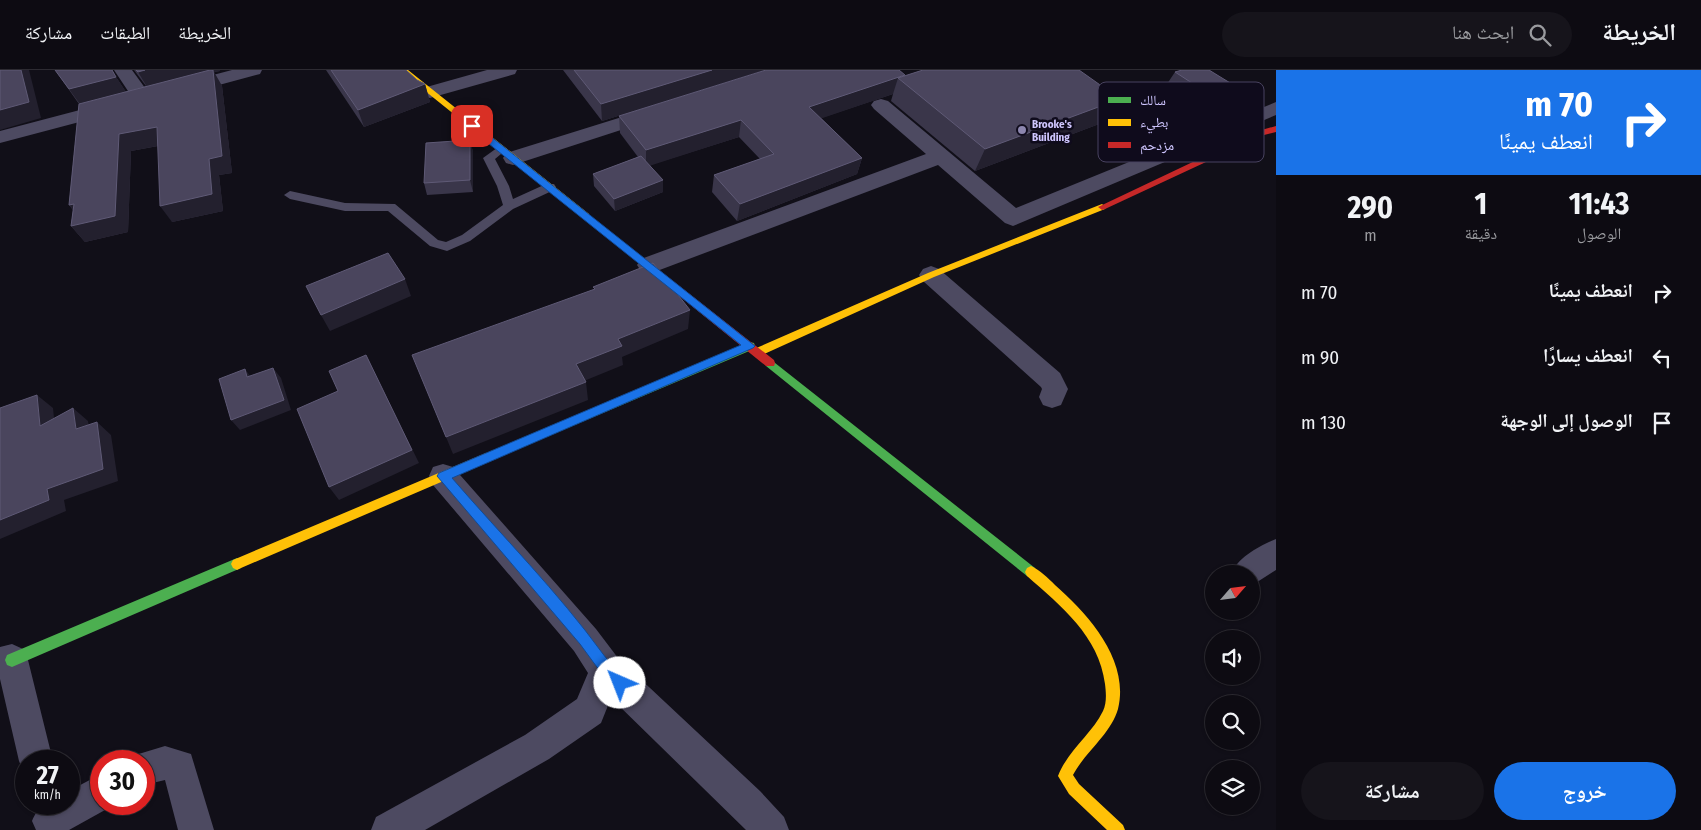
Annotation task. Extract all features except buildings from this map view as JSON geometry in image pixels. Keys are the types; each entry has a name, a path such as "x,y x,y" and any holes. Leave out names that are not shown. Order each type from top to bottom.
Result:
{"street":[{"path":"122,70 143,99"},
{"path":"0,137 253,70"},
{"path":"403,70 1010,554 1080,618 1102,648 1114,681 1110,712 1069,765 1065,776 1074,789 1118,830"},
{"path":"430,92 508,70"},
{"path":"881,104 1013,218 1147,162"},
{"path":"507,153 675,106"},
{"path":"1264,113 1276,108"},
{"path":"649,266 942,156"},
{"path":"33,750 6,661 443,476 1118,200 1199,162"},
{"path":"931,275 1051,380 1055,389 1052,397"},
{"path":"443,476 584,640 606,670 747,804 771,830"},
{"path":"1259,565 1276,553"},
{"path":"389,830 537,747 589,711 606,670"},
{"path":"155,765 165,763 179,766 196,830"},
{"path":"49,818 90,798"}],"lane":[{"path":"507,153 489,158 503,186 509,206"},
{"path":"290,195 346,207 391,206 434,243 447,247 466,238 509,206 550,187"}],"traffic: fast":[{"path":"486,458 750,346"},
{"path":"770,363 1031,572"},
{"path":"12,660 237,564"}],"traffic: slow":[{"path":"403,70 586,216"},
{"path":"758,352 931,275 1102,207"},
{"path":"237,564 486,458"},
{"path":"1031,572 1084,622 1103,652 1109,669 1112,687 1109,714 1075,759 1065,776 1074,789 1118,830"}],"traffic: jam":[{"path":"1264,132 1276,129"},
{"path":"1102,207 1199,162"},
{"path":"586,216 770,363"}],"place":[{"name":"Brooke's Building","path":"1022,130"}],"route":[{"path":"472,126 750,346 443,476 584,640 606,670 620,683"}]}
